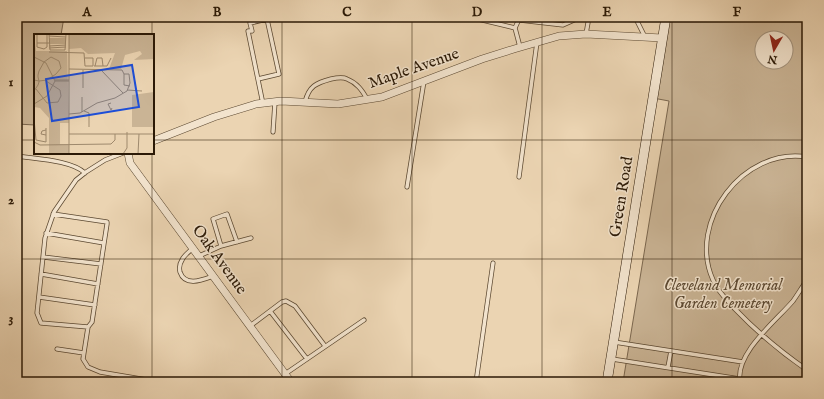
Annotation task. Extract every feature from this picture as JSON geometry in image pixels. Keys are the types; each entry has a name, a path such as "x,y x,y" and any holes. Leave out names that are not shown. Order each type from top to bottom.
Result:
{"main road":[{"name":"Green Road","path":"607,382 666,17"}],"street":[{"name":"Maple Avenue","path":"154,141 214,117 263,104 276,102 304,102 338,104 382,97 482,59 559,36 586,34 662,38"},
{"name":"Oak Avenue","path":"128,154 130,163 291,382"}],"lane":[{"path":"478,17 478,19 515,28"},
{"path":"520,47 515,28 520,18 563,25 581,17"},
{"path":"586,34 589,17"},
{"path":"635,17 645,37"},
{"path":"258,79 280,74 267,19 250,23 252,30 248,31 263,104"},
{"path":"519,176 537,42"},
{"path":"304,102 308,92 318,82 334,78 345,78 354,83 361,88 368,100"},
{"path":"407,187 424,81"},
{"path":"273,132 276,102"},
{"path":"88,327 41,322 37,313 46,233 53,214 76,180 105,160 120,154"},
{"path":"17,156 79,167 85,173"},
{"path":"807,157 790,157 770,160 749,171 722,199 711,219 707,249 708,261 713,279 721,294 783,354 807,370"},
{"path":"53,214 107,222 95,305 92,322 88,327 83,359 88,367 100,372 160,382"},
{"path":"222,246 213,219 227,214 236,242"},
{"path":"46,233 104,243"},
{"path":"199,256 222,246 251,238"},
{"path":"193,248 181,260 179,266 183,277 188,281 196,281 213,276"},
{"path":"43,257 101,264"},
{"path":"476,382 493,263"},
{"path":"41,274 98,284"},
{"path":"611,359 668,367 740,380 743,362 750,350 793,300 807,280"},
{"path":"39,297 95,305"},
{"path":"250,326 282,302 286,301 294,306 326,346"},
{"path":"270,311 307,359"},
{"path":"285,374 364,320"},
{"path":"614,342 743,362"},
{"path":"57,349 84,353"},
{"path":"668,367 670,351"}],"green space":[{"path":"17,17 64,17 61,34 34,34 34,125 17,124"},
{"name":"Cleveland Memorial Garden Cemetery","path":"666,17 807,17 807,382 623,382 669,101 653,98"}]}
